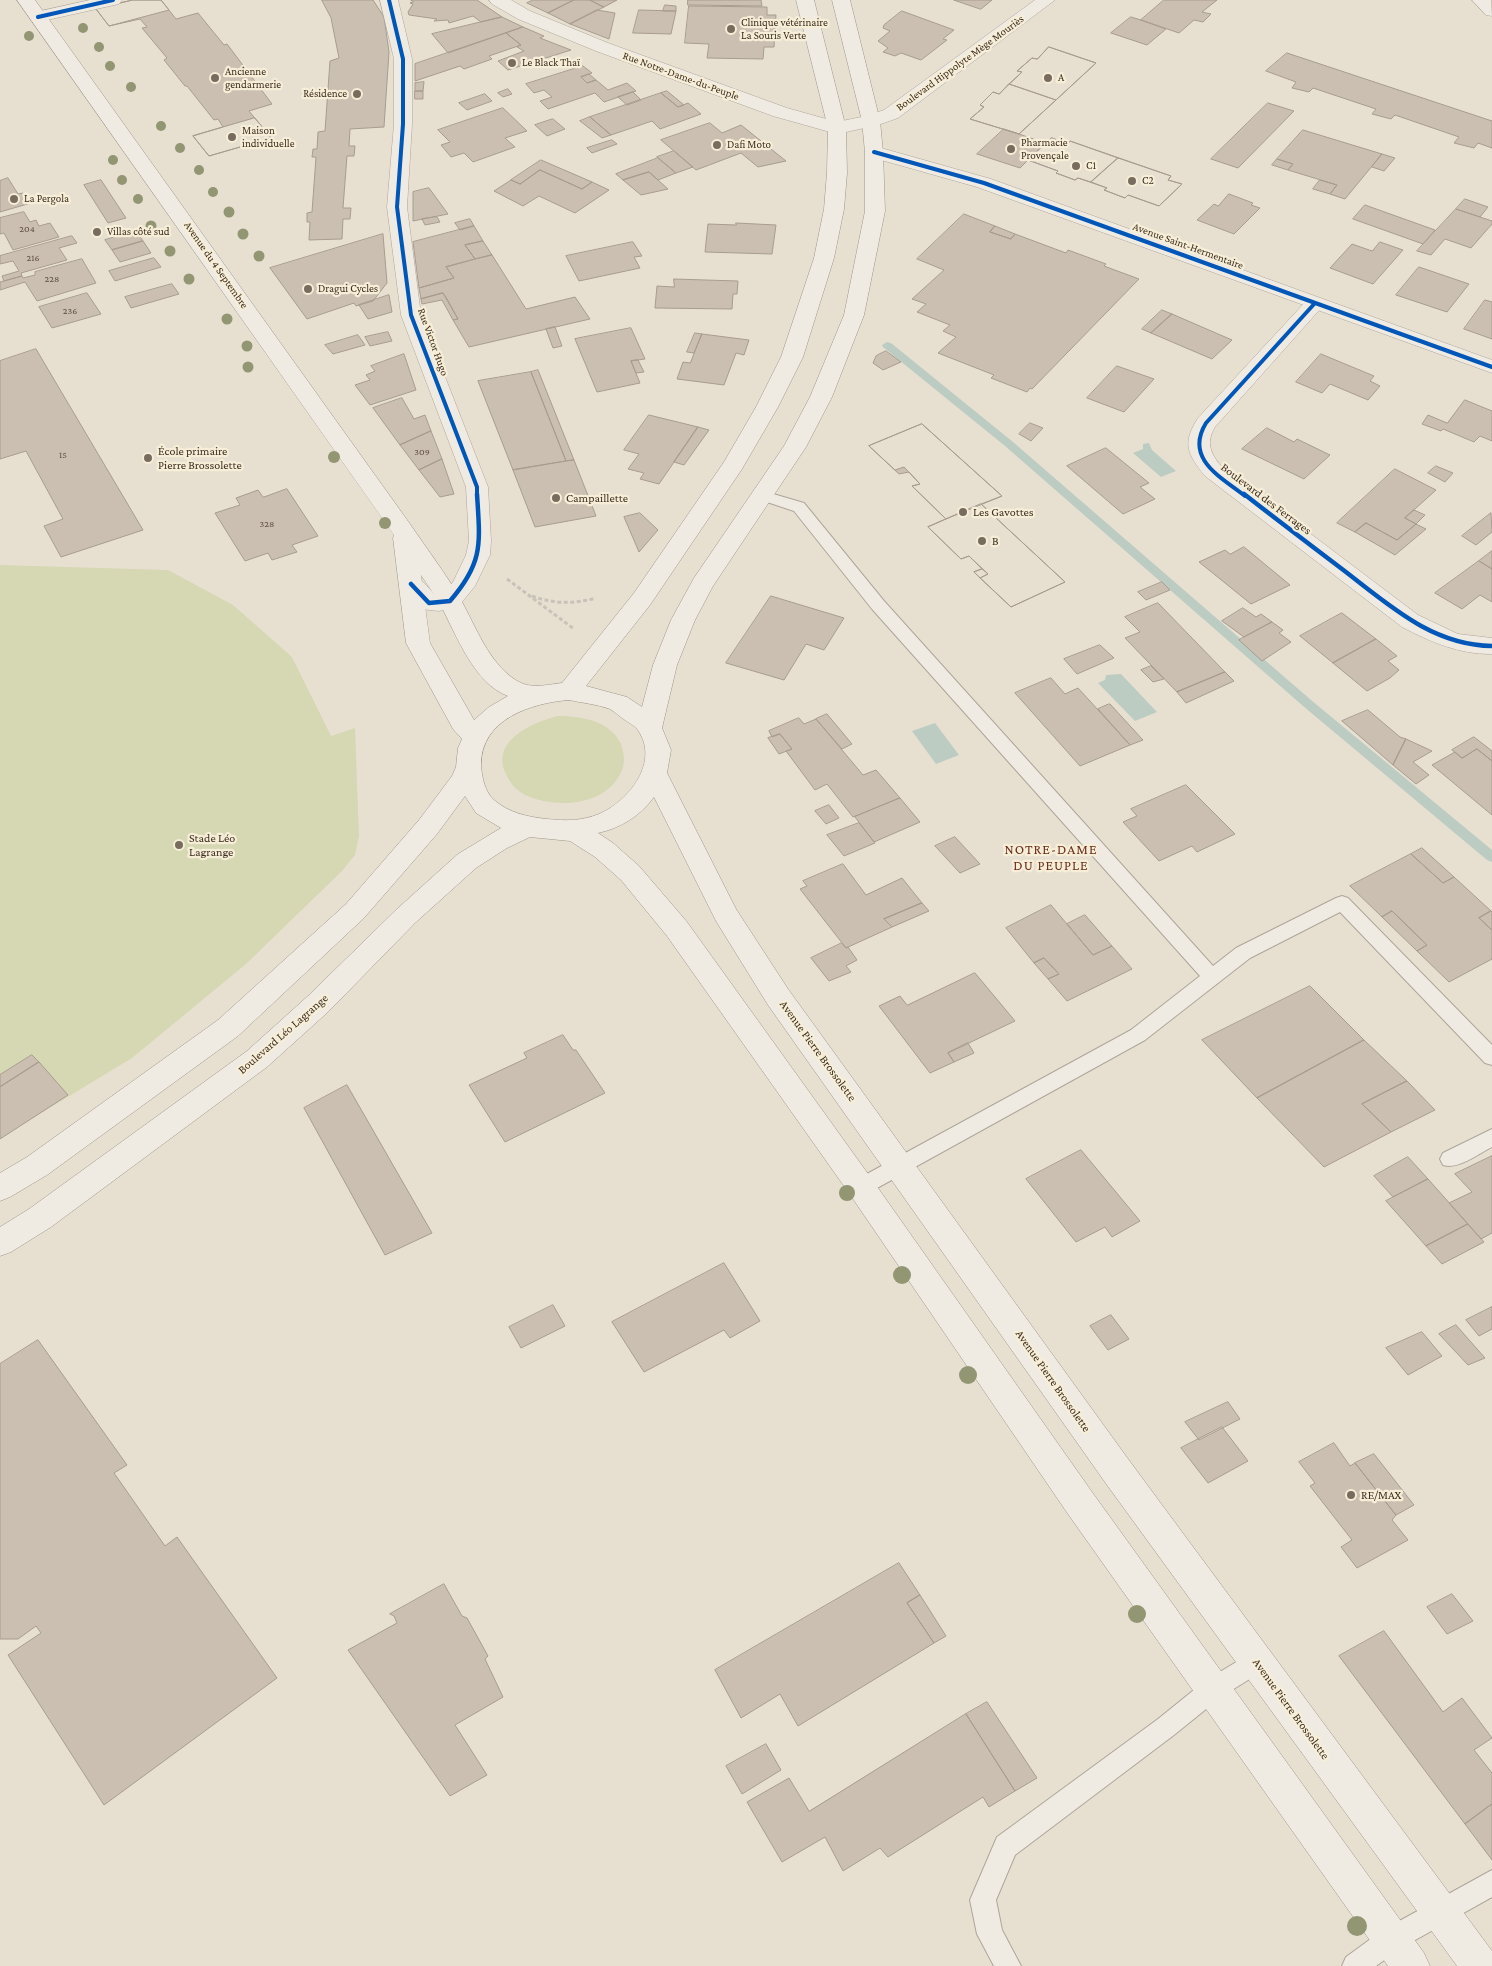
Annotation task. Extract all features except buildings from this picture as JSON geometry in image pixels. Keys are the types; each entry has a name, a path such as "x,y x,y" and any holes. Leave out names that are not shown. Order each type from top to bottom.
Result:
{"main road":[{"name":"Avenue du 4 Septembre","path":"26,0 404,532 450,601 468,638 492,673 506,686 534,696"},
{"path":"38,17 113,0"},
{"name":"Rue Victor Hugo","path":"389,0 403,59 403,124 397,207 411,315 476,487 480,551 463,586 450,601"},
{"name":"Rue Notre-Dame-du-Peuple","path":"498,0 524,15 602,47 780,112 837,128 871,121"},
{"path":"570,691 642,599 734,464 767,407 792,357 824,258 834,209 837,173 837,128 806,0"},
{"path":"650,727 665,665 683,620 702,584 764,496 795,447 821,397 854,314 876,211 874,152 871,121 841,0"},
{"name":"Boulevard Hippolyte Mège Mouriès","path":"871,121 891,114 1046,0"},
{"path":"1481,0 1492,11"},
{"name":"Avenue Saint-Hermentaire","path":"837,128 874,152 979,181 1492,367"},
{"name":"Boulevard des Ferrages","path":"1315,303 1206,423 1198,434 1198,445 1202,458 1213,472 1410,621 1442,638 1471,647 1492,646"},
{"path":"404,532 418,643 462,723 474,737"},
{"path":"411,584 429,603 450,601"},
{"path":"570,691 594,694 617,701 636,712 650,727 657,743 660,759 656,776 644,796 626,812 602,824 574,830 550,831 527,827 504,819 482,804 473,788 468,769 468,754 474,737 488,720 509,706 534,696 570,691"},
{"path":"0,1188 37,1166 228,1028 355,911 428,827 468,769"},
{"name":"Avenue Pierre Brossolette","path":"656,776 725,914 778,997 901,1166 1119,1474 1480,1966"},
{"name":"Boulevard Léo Lagrange","path":"0,1243 40,1218 257,1060 318,1004 406,916 467,861 498,841 527,827"},
{"path":"574,830 604,850 630,872 677,929 861,1187 1080,1503 1412,1966"}],"lane":[{"path":"764,496 799,507 878,605 1212,977"},
{"path":"861,1187 1138,1035 1243,953 1342,902 1492,1057"},
{"path":"1450,1159 1492,1137"},
{"path":"1008,1966 990,1934 983,1900 1006,1846 1166,1727 1213,1689 1256,1662"},
{"path":"1355,1966 1392,1939 1492,1884"}],"path":[{"path":"500,575 581,632"},
{"path":"525,592 540,599 564,603 601,596"}],"green space":[{"name":"Stade Léo Lagrange","path":"0,565 168,570 233,605 292,657 331,736 355,728 359,836 355,855 342,871 246,964 132,1058 0,1138"},
{"path":"558,716 577,717 596,722 612,731 622,747 624,764 622,770 615,782 593,798 580,802 565,803 537,799 519,791 505,772 504,751 509,742 527,728"}],"shaded area":[{"path":"1149,443 1152,450 1176,471 1161,477 1133,453 1143,449 1143,444"},
{"path":"1121,674 1157,712 1135,721 1098,683 1105,680 1106,675"},
{"path":"935,723 959,755 936,764 912,731"}],"waterway":[{"path":"887,345 1009,444 1307,703 1492,857"}],"cycle path":[{"path":"38,17 113,0"},
{"path":"389,0 403,59 403,124 397,207 411,315 477,487 480,541 478,555 463,586 450,601 429,603 411,584"},
{"path":"874,152 984,183 1492,367"},
{"path":"1315,303 1206,423 1198,442 1201,454 1213,471 1410,621 1449,640 1469,645 1492,646"}],"place":[{"name":"Clinique vétérinaire La Souris Verte","path":"731,29"},
{"name":"Le Black Thaï","path":"512,63"},
{"name":"Ancienne gendarmerie","path":"215,78"},
{"name":"A","path":"1048,78"},
{"name":"Résidence","path":"357,94"},
{"name":"Maison individuelle","path":"232,137"},
{"name":"Dafi Moto","path":"717,145"},
{"name":"Pharmacie Provençale","path":"1011,149"},
{"name":"C1","path":"1076,166"},
{"name":"C2","path":"1132,181"},
{"name":"La Pergola","path":"14,199"},
{"name":"Villas côté sud","path":"97,232"},
{"name":"Dragui Cycles","path":"308,289"},
{"name":"École primaire Pierre Brossolette","path":"148,458"},
{"name":"Campaillette","path":"556,498"},
{"name":"Les Gavottes","path":"963,512"},
{"name":"B","path":"982,541"},
{"name":"Stade Léo Lagrange","path":"179,845"},
{"name":"RE/MAX","path":"1351,1495"}],"district":[{"name":"NOTRE-DAME DU PEUPLE","path":"1051,858"}]}
